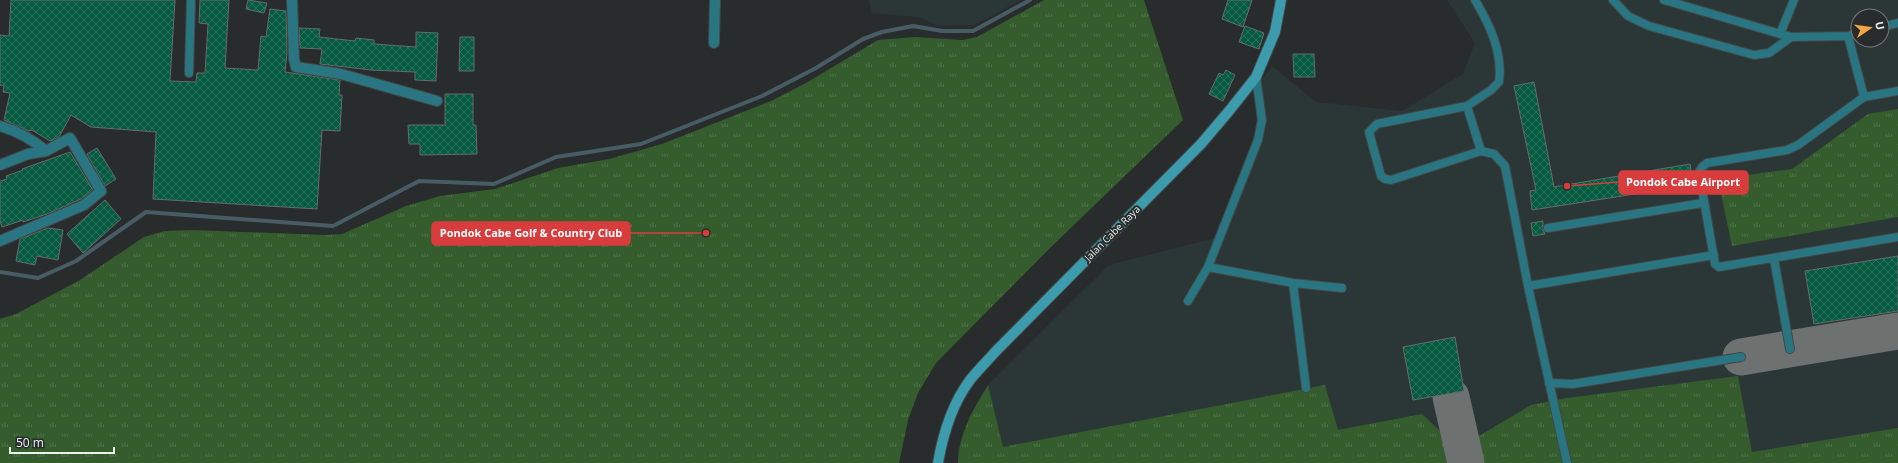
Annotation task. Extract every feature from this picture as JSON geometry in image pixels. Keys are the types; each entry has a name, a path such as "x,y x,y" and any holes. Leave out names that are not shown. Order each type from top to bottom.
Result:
{"main road":[{"name":"Jalan Cabe Raya","path":"938,463 941,443 952,412 970,381 997,350 1201,144 1256,77 1275,32 1281,0"}],"street":[{"path":"292,0 294,59 296,67 341,74 436,101"},
{"path":"714,43 715,0"},
{"path":"0,126 19,132 33,140 46,151"},
{"path":"0,165 28,154 46,151 70,138 101,191 84,204 0,241"}],"lane":[{"path":"190,73 191,0"},
{"path":"1474,0 1485,17 1495,43 1500,60 1499,82 1491,90 1467,106 1377,124 1372,127 1369,132 1381,176 1385,179 1391,180 1481,151 1494,154 1506,166 1528,286 1567,463"},
{"path":"1613,0 1628,16 1648,26 1754,55 1769,53 1791,37"},
{"path":"1664,0 1791,37 1848,36 1864,97"},
{"path":"1780,34 1794,0"},
{"path":"1188,301 1208,268 1258,140 1262,120 1256,77"},
{"path":"1898,91 1864,97 1798,145 1787,150 1707,163 1699,172 1703,203 1715,264 1719,267 1898,238"},
{"path":"1467,106 1481,151"},
{"path":"1548,228 1703,203"},
{"path":"1528,286 1714,255"},
{"path":"1774,259 1790,349"},
{"path":"1208,268 1293,283 1342,288"},
{"path":"1293,283 1306,388"},
{"path":"1549,383 1573,384 1741,356"}],"shaded area":[{"path":"869,0 1021,0 974,25 938,26 919,17 872,13"},
{"path":"1447,0 1898,0 1898,463 958,463 958,448 970,415 988,385 1109,265 1215,238 1257,133 1255,89 1272,66 1316,102 1402,111 1463,74 1475,43"}],"green space":[{"path":"1044,0 1144,0 1183,120 1050,248 936,363 918,393 908,420 899,463 0,463 0,319 16,314 80,280 144,237 165,231 192,230 326,235 342,234 406,206 440,196 495,189 558,168 609,159 662,144 771,101 806,83 878,40 915,37 962,40 977,37"},
{"path":"1898,109 1898,217 1732,246 1718,179 1792,169 1868,114"},
{"path":"1738,376 1752,452 1898,428 1898,463 1479,463 1474,439 1531,405 1567,398"},
{"path":"988,385 1003,447 1325,385 1338,430 1422,414 1443,434 1450,463 958,463 964,432 972,413"}],"building":[{"path":"11,0 175,0 170,81 196,82 197,73 205,73 208,24 199,23 200,0 229,0 225,68 258,70 261,36 266,37 270,9 286,11 287,53 285,72 340,80 339,95 342,95 340,131 322,130 317,209 153,199 156,132 91,127 71,115 59,137 50,141 32,130 29,131 4,120 10,93 3,92 4,86 0,85 0,35 9,36"},
{"path":"248,0 267,3 264,13 246,9"},
{"path":"1228,0 1252,0 1243,27 1222,19"},
{"path":"1245,26 1264,33 1259,49 1239,42"},
{"path":"299,28 320,29 319,37 355,41 356,38 374,40 374,44 416,47 416,32 438,33 436,81 415,80 415,72 371,70 320,64 322,49 300,48"},
{"path":"460,37 474,37 474,71 459,71"},
{"path":"1293,54 1314,54 1315,77 1294,77"},
{"path":"1226,70 1235,75 1223,101 1209,94 1219,73 1223,75"},
{"path":"1534,82 1554,187 1690,164 1693,185 1532,210 1530,191 1536,190 1514,86"},
{"path":"445,94 473,94 473,125 476,125 477,154 420,155 420,144 409,144 408,125 445,125"},
{"path":"97,148 116,179 105,186 87,154"},
{"path":"70,152 93,190 81,199 47,214 2,227 0,221 0,181 7,179 6,176 23,170 22,169"},
{"path":"105,200 121,219 83,253 67,234"},
{"path":"1543,221 1543,229 1545,234 1533,236 1531,223"},
{"path":"48,228 63,230 58,260 37,256 35,265 16,261 20,239"},
{"path":"1898,256 1898,311 1814,324 1805,271"},
{"path":"1455,337 1464,391 1413,400 1403,347"}],"waterway":[{"path":"0,272 38,278 76,261 146,212 333,226 419,181 494,184 556,157 641,144 762,96 816,68 863,39 882,32 913,26 942,31 973,31 1030,0"}],"taxiway":[{"path":"1741,357 1898,331"},
{"path":"1451,397 1466,463"}],"place":[{"name":"Pondok Cabe Airport","path":"1567,186"},
{"name":"Pondok Cabe Golf & Country Club","path":"706,233"}]}
